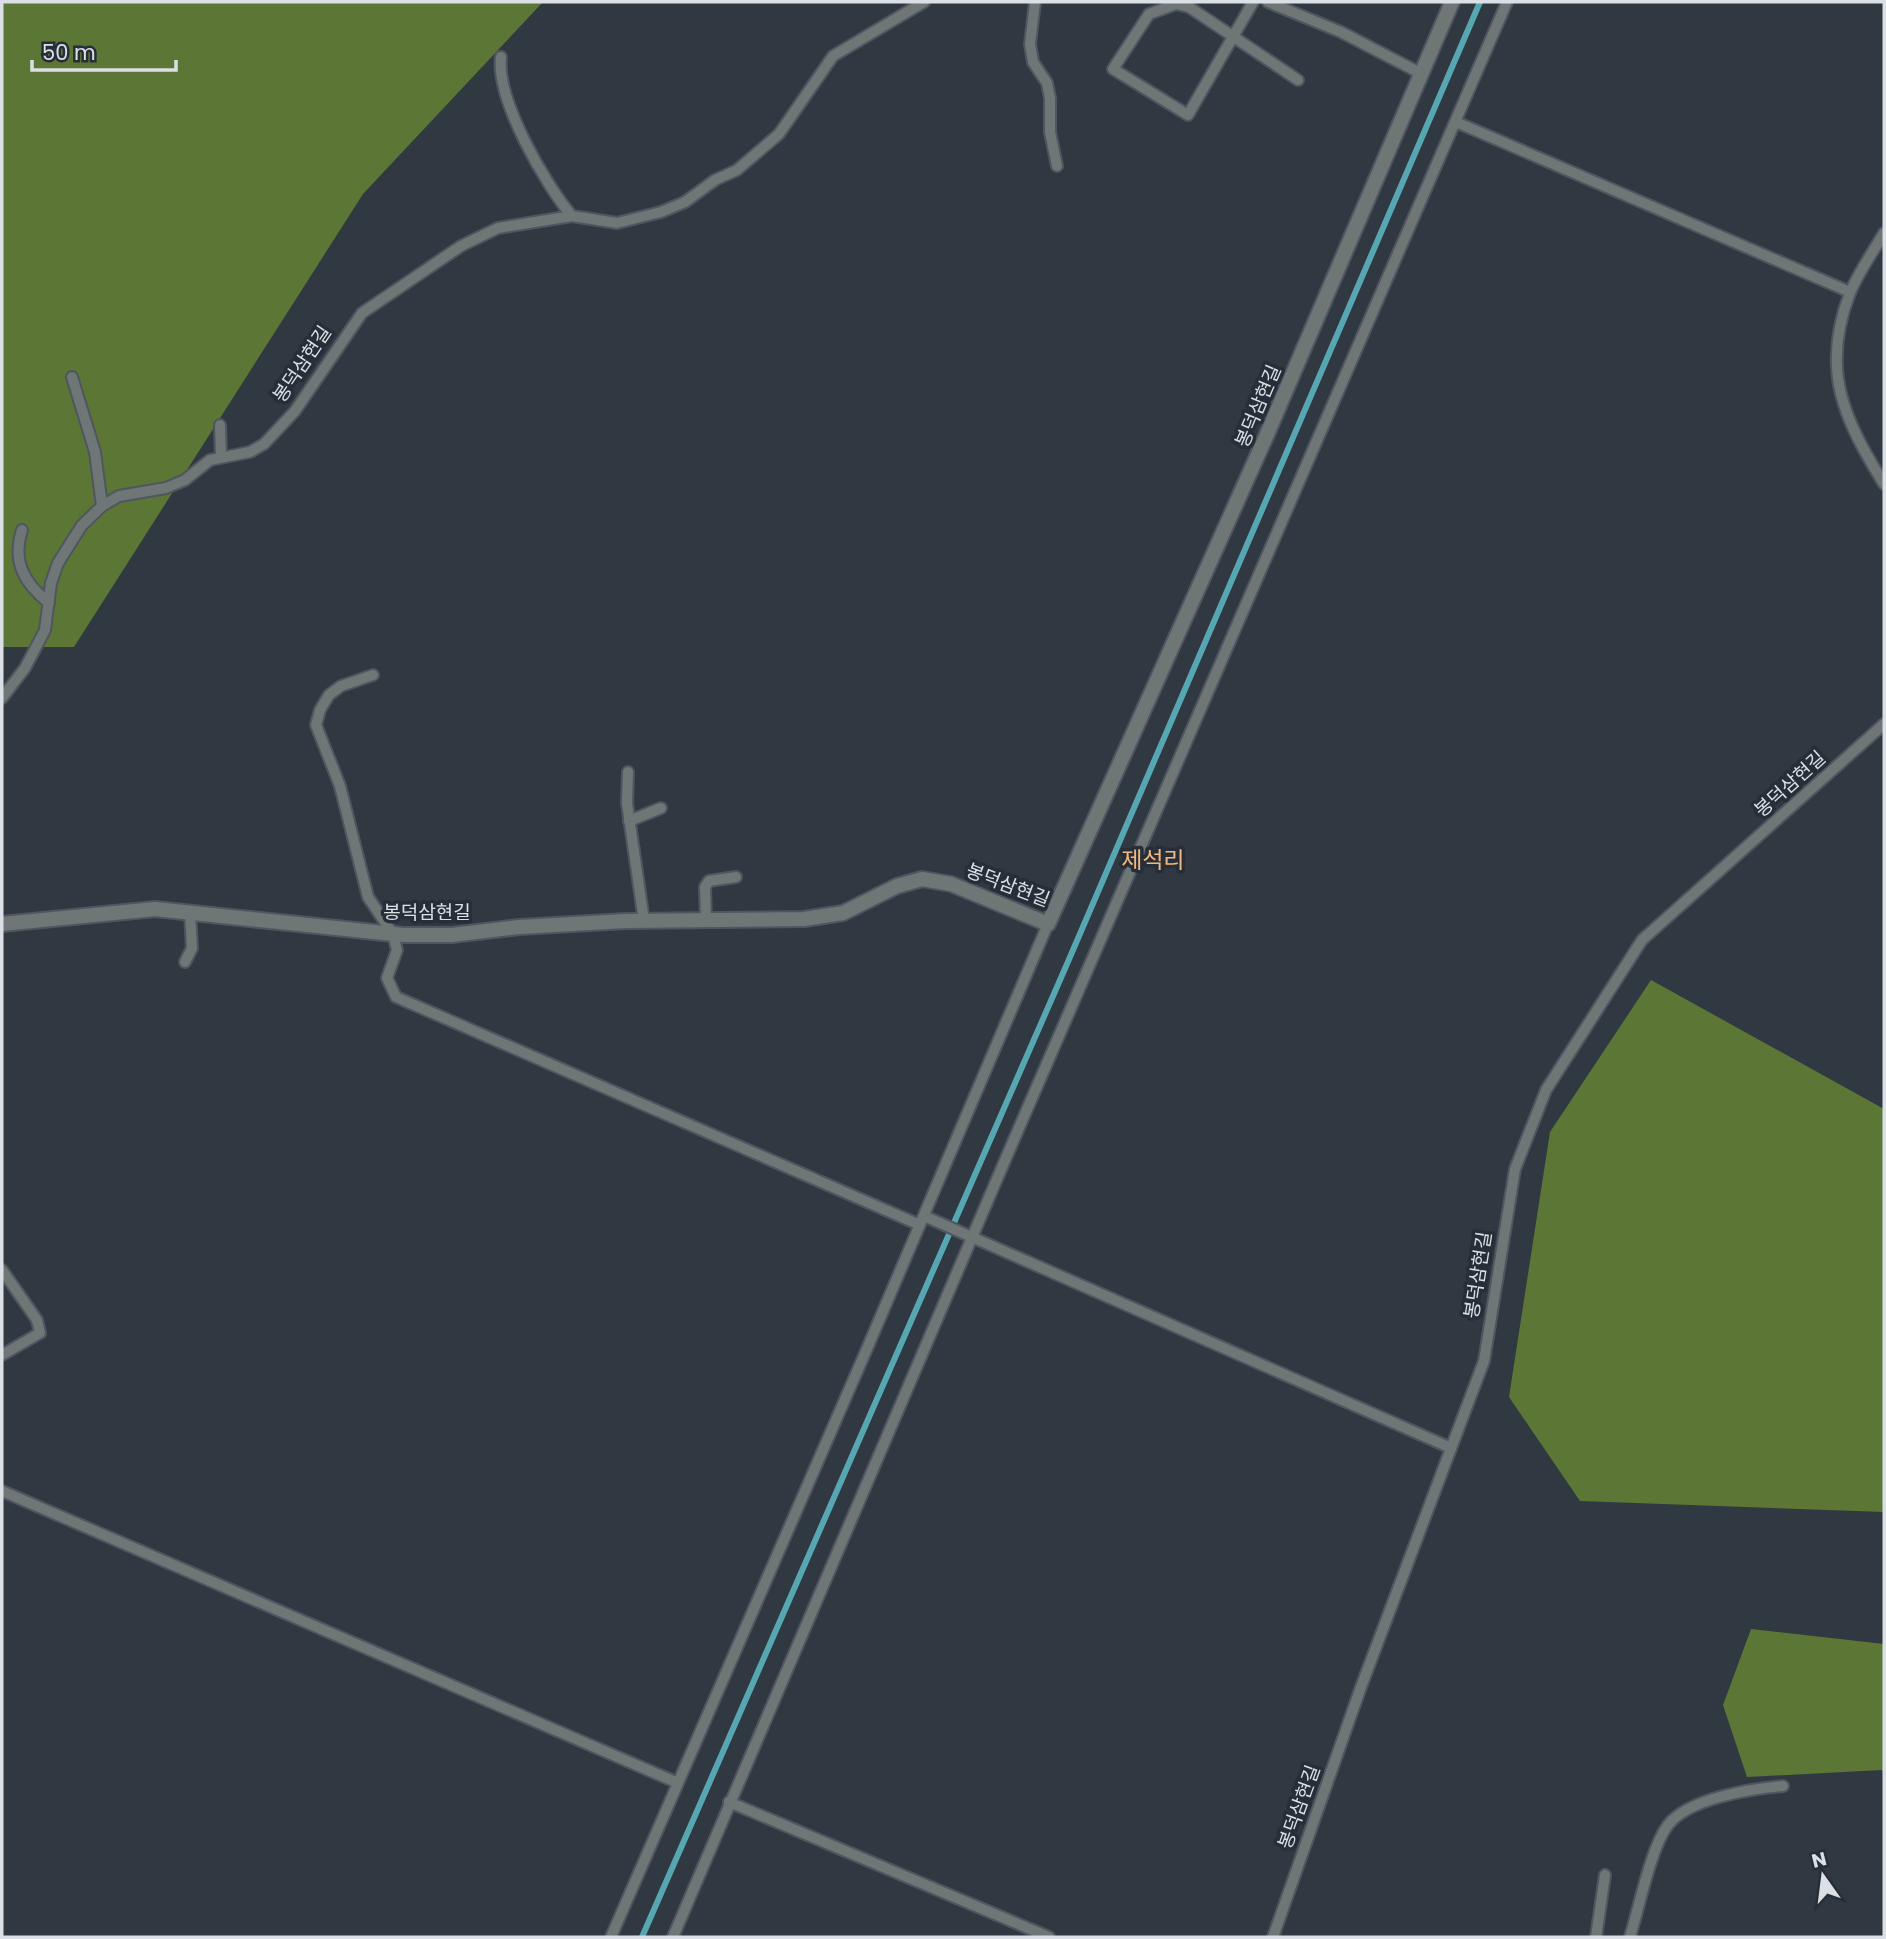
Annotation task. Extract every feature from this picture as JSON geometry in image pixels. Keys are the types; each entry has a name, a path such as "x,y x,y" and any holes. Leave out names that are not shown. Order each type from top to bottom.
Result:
{"street":[{"name":"봉덕삼현길","path":"2,924 155,909 393,934 452,935 519,927 644,921 804,919 843,913 897,887 922,879 951,884 1048,924 1268,432 1452,2"}],"lane":[{"name":"봉덕삼현길","path":"2,698 25,668 45,630 58,563 76,533 102,506 119,496 166,488 221,456 250,452 278,432 352,324 384,297 481,234 518,222 572,216 617,223 661,212 685,202 715,180 737,170 779,134 832,56 925,2"},
{"path":"1035,2 1030,44 1033,62 1047,83 1050,97 1050,132 1057,166"},
{"path":"1253,2 1233,36 1188,116 1113,69 1149,14 1176,4 1189,7 1233,36 1298,80"},
{"path":"1268,2 1341,32 1422,74"},
{"path":"673,1937 969,1236 1507,2"},
{"path":"501,57 501,76 515,117 538,167 572,216"},
{"path":"1456,122 1850,292"},
{"path":"1884,233 1850,292 1841,324 1836,376 1846,417 1884,484"},
{"path":"72,377 95,452 102,506"},
{"path":"220,425 221,456"},
{"path":"1871,462 1884,461"},
{"path":"22,530 17,556 20,569 28,584 49,603"},
{"path":"373,675 352,681 329,695 320,709 316,725 340,786 368,897 393,934 397,950 387,978 396,997 922,1221 938,1223 969,1236 1451,1448"},
{"name":"봉덕삼현길","path":"1273,1937 1361,1688 1484,1361 1516,1169 1546,1090 1642,940 1884,724"},
{"path":"628,772 629,821 644,921"},
{"path":"629,821 662,808"},
{"path":"706,920 705,887 709,881 736,877"},
{"path":"185,962 192,948 190,912"},
{"path":"611,1937 1048,924"},
{"path":"2,1270 37,1320 40,1333 2,1355"},
{"path":"2,1491 678,1783"},
{"path":"1630,1937 1661,1836 1676,1816 1731,1795 1783,1786"},
{"path":"729,1802 1049,1937"},
{"path":"1596,1937 1605,1875"}],"green space":[{"path":"2,2 543,2 363,194 74,647 2,647"},
{"path":"1651,980 1884,1109 1884,1512 1580,1501 1509,1397 1550,1132"},
{"path":"1751,1629 1884,1644 1884,1775 1882,1770 1747,1777 1723,1705"}],"waterway":[{"path":"642,1937 1067,964 1480,2"}],"district":[{"name":"제석리","path":"1153,860"}]}
